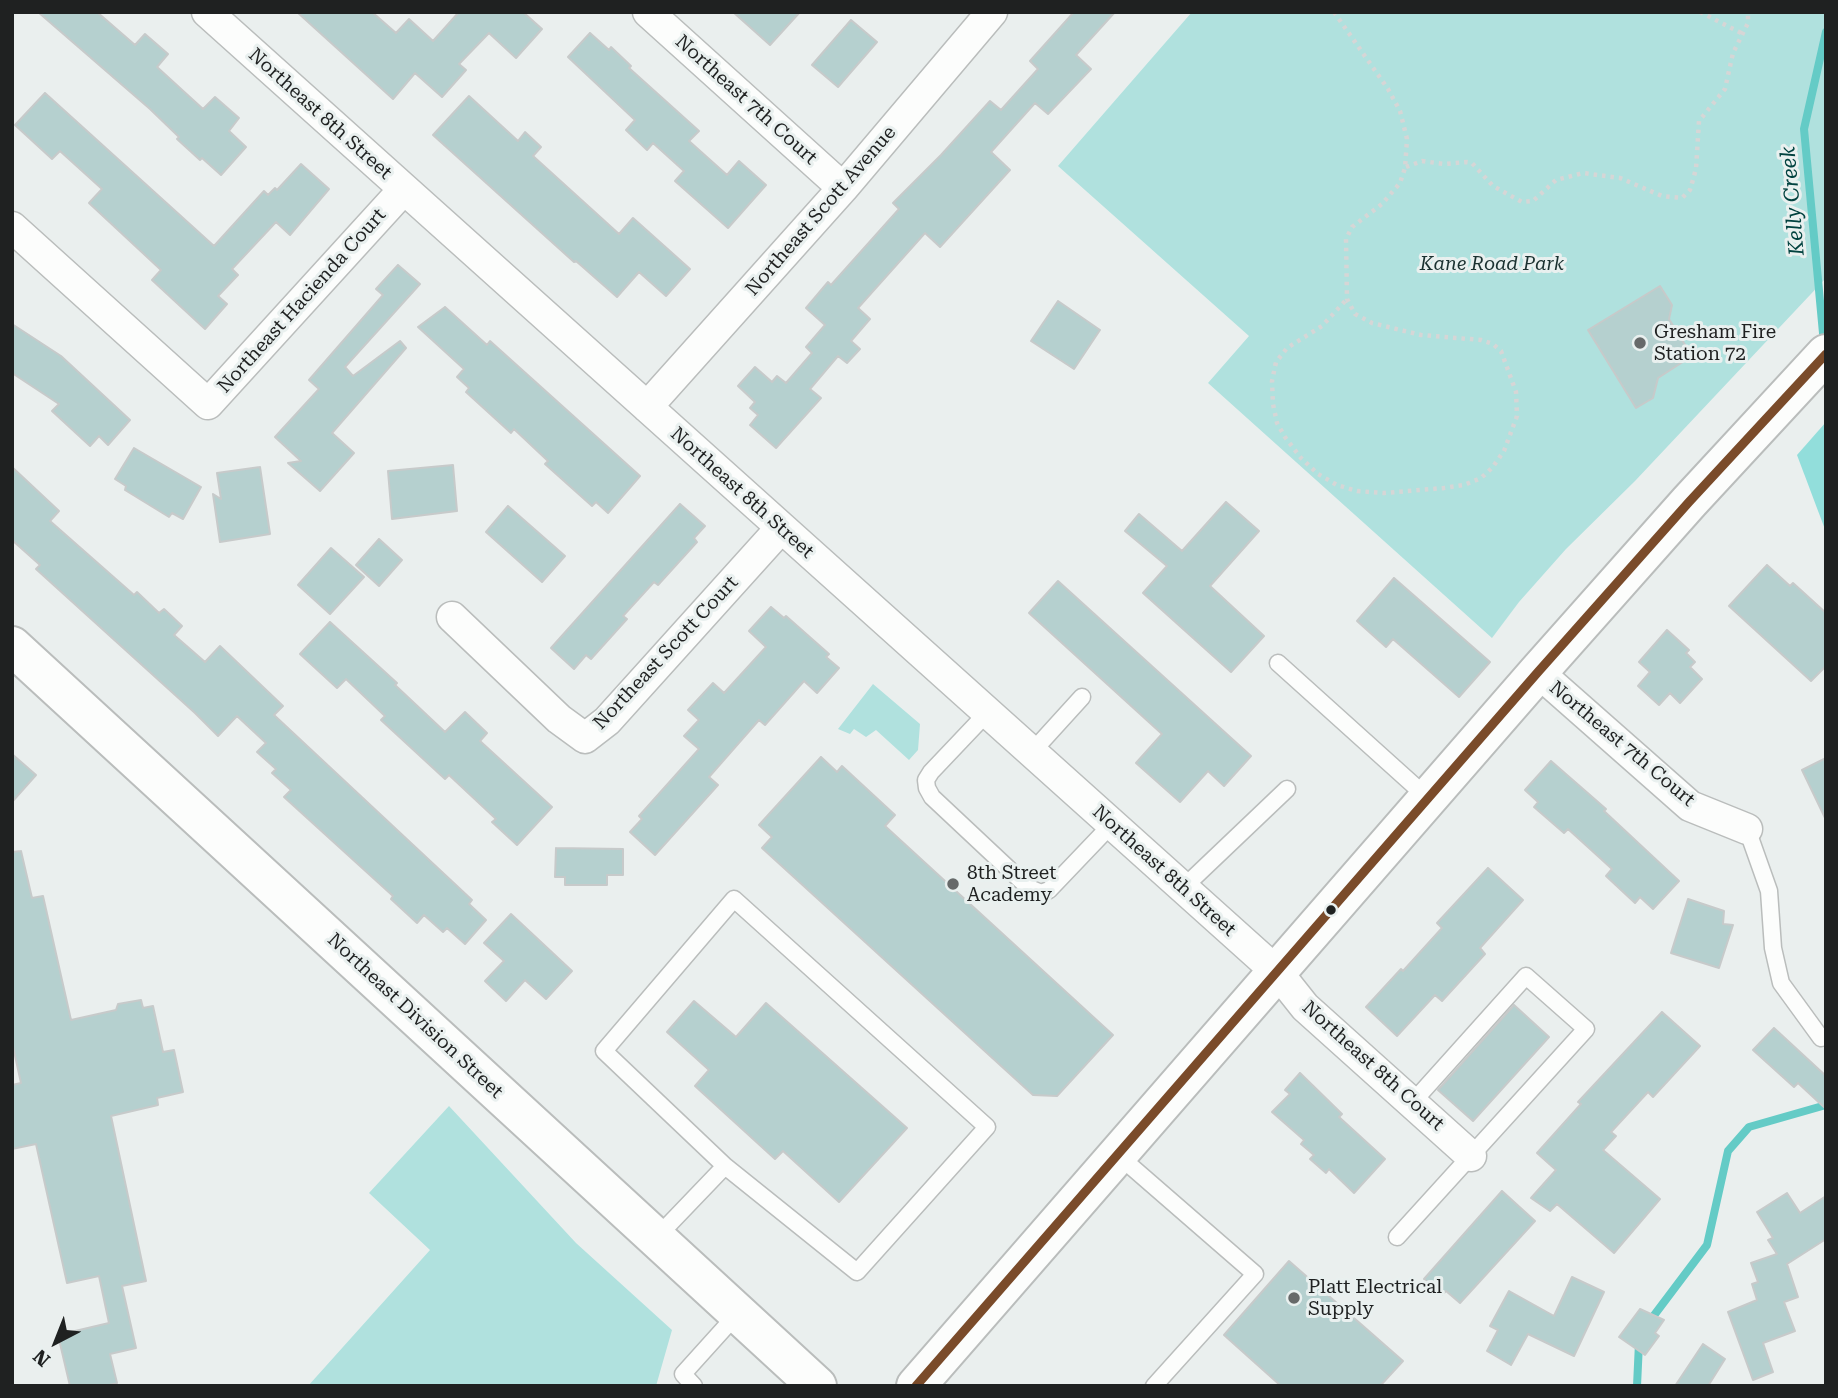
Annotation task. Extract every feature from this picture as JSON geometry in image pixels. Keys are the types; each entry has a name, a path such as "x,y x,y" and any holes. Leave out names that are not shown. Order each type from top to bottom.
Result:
{"main road":[{"path":"916,1386 1538,672 1689,502 1826,354"},
{"name":"Northeast Division Street","path":"12,646 817,1386"}],"street":[{"name":"Northeast 8th Street","path":"207,12 1278,973"},
{"name":"Northeast 7th Court","path":"648,12 843,188"},
{"name":"Northeast Scott Avenue","path":"647,407 843,188 992,12"},
{"name":"Northeast Hacienda Court","path":"12,227 208,404 404,189"},
{"name":"Northeast Scott Court","path":"452,617 559,719 585,738 607,722 781,528"},
{"name":"Northeast 7th Court","path":"1538,672 1690,806 1747,829"},
{"name":"Northeast 8th Court","path":"1278,973 1306,1007 1471,1156"}],"lane":[{"path":"1279,663 1430,799"},
{"path":"1032,752 1082,697"},
{"path":"988,713 932,772 926,780 927,788 932,797 1029,888 1041,893 1049,890 1112,824"},
{"path":"1184,888 1287,789"},
{"path":"1747,829 1769,891 1773,948 1781,983 1821,1038"},
{"path":"734,899 987,1127 857,1272 725,1166 604,1051 734,899"},
{"path":"1397,1237 1586,1029 1526,976 1412,1103"},
{"path":"1118,1155 1255,1274 1154,1386"},
{"path":"656,1238 725,1166"},
{"path":"694,1386 683,1374 738,1313"}],"path":[{"path":"1334,12 1351,33 1401,111 1407,139 1405,168 1400,183 1391,195 1357,223 1348,234 1345,244 1347,299 1355,314 1364,321 1421,335 1481,340 1502,351 1516,392 1517,416 1504,451 1481,478 1464,485 1444,488 1384,493 1357,491 1337,485 1318,474 1285,438 1277,423 1273,404 1272,380 1276,362 1287,348 1322,326 1347,299"},
{"path":"1700,12 1743,34"},
{"path":"1405,168 1422,161 1466,162 1477,168 1493,186 1522,202 1532,201 1556,180 1583,173 1620,178 1662,196 1682,198 1690,190 1696,170 1699,121 1725,89 1733,53 1748,23 1748,12"}],"green space":[{"name":"Kane Road Park","path":"1192,12 1826,12 1826,278 1635,481 1566,549 1519,602 1492,638 1208,383 1249,336 1058,166"},
{"path":"873,684 920,724 918,750 909,760 876,730 866,737 854,729 850,734 838,729"},
{"path":"449,1106 576,1243 672,1330 656,1386 308,1386 430,1250 369,1193"}],"shaded area":[{"path":"1826,422 1826,532 1797,455"}],"building":[{"path":"38,12 97,12 135,45 145,34 168,54 157,67 203,109 215,97 239,118 229,131 246,147 221,175 202,158 200,160 150,109"},
{"path":"297,12 372,12 396,33 409,19 433,41 459,12 523,12 542,29 516,58 489,33 459,64 466,70 442,97 415,73 393,99"},
{"path":"733,12 800,12 770,45"},
{"path":"1074,12 1115,12 1076,55 1091,69 1048,114 1035,103 991,152 1010,170 940,247 925,233 858,308 870,319 851,341 860,349 847,363 838,356 810,389 821,398 776,448 750,425 758,415 750,408 755,402 738,386 755,367 772,382 777,376 786,383 812,353 806,347 825,325 806,308 828,282 831,285 899,209 893,203 990,101 1001,110 1038,69 1030,61"},
{"path":"851,20 877,42 838,87 812,65"},
{"path":"590,33 609,50 611,47 631,66 629,68 699,131 689,141 727,175 739,161 766,185 728,228 675,181 684,171 653,143 647,150 626,130 635,120 568,57"},
{"path":"45,93 214,246 264,191 268,195 275,188 277,190 301,164 329,189 290,235 276,222 232,269 238,275 218,296 227,304 205,329 152,280 161,270 89,203 102,189 60,151 52,159 15,125"},
{"path":"469,96 518,141 525,132 541,147 533,156 619,234 633,218 690,269 666,296 639,272 617,297 574,262 433,135"},
{"path":"398,265 420,284 345,367 353,376 400,341 406,348 332,433 354,453 320,491 288,463 301,461 275,437 319,389 309,380 383,295 376,289"},
{"name":"Gresham Fire Station 72","path":"1660,286 1672,305 1669,319 1692,356 1658,378 1653,398 1636,408 1588,330"},
{"path":"1058,301 1100,330 1074,369 1031,341"},
{"path":"445,307 487,345 490,341 640,476 608,513 596,502 592,506 545,464 548,461 514,429 511,433 466,392 469,388 457,377 464,369 418,327"},
{"path":"12,324 61,356 130,420 108,445 99,436 90,446 52,411 59,404 12,373"},
{"path":"134,448 201,487 183,519 172,513 169,517 125,490 126,486 115,479"},
{"path":"453,465 457,511 392,519 388,471"},
{"path":"12,467 59,511 50,521 134,595 137,592 159,613 164,609 182,626 174,635 205,662 220,646 283,706 274,715 472,900 469,904 486,920 465,944 447,928 443,932 424,915 417,923 391,899 393,896 284,797 291,790 272,773 276,769 257,752 266,743 237,716 218,736 36,569 40,565 12,540"},
{"path":"260,467 270,534 220,542 213,494 221,499 217,473"},
{"path":"1226,502 1259,531 1210,586 1264,636 1231,672 1143,593 1167,566 1125,531 1139,514 1182,551"},
{"path":"680,504 705,526 694,538 697,542 658,585 654,582 623,616 627,619 591,659 586,655 574,669 551,648"},
{"path":"508,506 565,556 542,582 486,532"},
{"path":"379,539 402,560 379,586 356,565"},
{"path":"331,548 364,577 330,614 298,585"},
{"path":"1767,565 1790,586 1793,583 1826,613 1826,666 1811,681 1729,606"},
{"path":"1394,578 1490,662 1459,697 1393,639 1386,647 1357,621"},
{"path":"1058,581 1251,756 1224,786 1208,771 1180,802 1136,763 1162,734 1029,613"},
{"path":"771,607 784,618 786,616 829,654 826,657 839,668 817,693 804,681 765,725 759,720 709,777 718,785 655,855 630,832 642,819 639,816 699,749 684,736 699,720 688,710 713,683 724,693 766,647 749,631"},
{"path":"330,622 397,683 395,685 445,732 465,712 487,733 480,741 552,807 517,845 492,822 496,819 449,775 445,779 381,720 385,716 346,679 337,688 300,654"},
{"path":"1667,630 1689,650 1686,653 1695,662 1690,667 1702,679 1680,703 1670,693 1659,705 1638,686 1650,672 1639,662"},
{"path":"12,754 36,775 12,802"},
{"path":"821,757 837,772 842,766 895,815 885,826 1113,1035 1057,1096 1033,1095 762,848 772,837 759,825"},
{"path":"1826,758 1826,820 1802,770"},
{"path":"1551,761 1606,809 1604,811 1679,881 1653,909 1640,897 1635,903 1606,876 1612,869 1568,829 1564,833 1534,807 1538,802 1525,790"},
{"path":"556,848 623,849 623,875 607,875 607,885 565,885 565,877 555,877"},
{"path":"21,851 32,898 43,896 71,1020 116,1010 118,1004 141,1000 143,1008 153,1006 163,1052 174,1050 183,1092 157,1098 158,1105 111,1116 146,1281 122,1286 136,1348 110,1354 117,1383 106,1386 70,1386 58,1335 109,1323 99,1276 67,1283 36,1144 12,1149 12,1085 21,1083 12,1042 12,852"},
{"path":"1488,868 1523,900 1480,948 1485,954 1442,1001 1435,995 1397,1036 1366,1007 1442,928 1437,923"},
{"path":"1688,899 1724,911 1723,924 1733,925 1719,968 1671,953"},
{"path":"511,914 572,971 546,999 525,980 506,1001 485,981 504,961 484,943"},
{"path":"694,1001 736,1037 766,1003 907,1128 839,1202 783,1151 775,1159 695,1086 709,1070 667,1032"},
{"path":"1514,1005 1549,1037 1473,1121 1438,1090"},
{"path":"1662,1012 1700,1046 1653,1097 1648,1092 1611,1132 1616,1136 1603,1150 1660,1199 1614,1253 1557,1204 1550,1211 1531,1198 1556,1170 1537,1153 1581,1104 1578,1102"},
{"path":"1774,1028 1826,1076 1826,1109 1798,1083 1794,1087 1753,1050"},
{"path":"1300,1073 1342,1114 1339,1117 1385,1159 1354,1193 1329,1169 1326,1173 1310,1159 1314,1155 1301,1144 1304,1140 1272,1112 1290,1094 1285,1090"},
{"path":"1502,1191 1535,1221 1460,1303 1446,1291 1442,1295 1424,1279"},
{"path":"1787,1193 1800,1213 1826,1196 1826,1239 1787,1264 1798,1297 1784,1302 1795,1331 1763,1343 1773,1372 1753,1380 1728,1312 1757,1300 1752,1284 1758,1282 1751,1263 1777,1254 1768,1240 1773,1238 1757,1212"},
{"name":"Platt Electrical Supply","path":"1289,1261 1403,1361 1380,1386 1281,1386 1224,1335"},
{"path":"1572,1277 1604,1292 1574,1356 1528,1334 1511,1365 1487,1351 1498,1330 1490,1326 1509,1291 1554,1316"},
{"path":"1640,1309 1664,1320 1655,1333 1659,1336 1645,1355 1619,1337"},
{"path":"1703,1344 1725,1359 1708,1386 1675,1386"}],"waterway":[{"name":"Kelly Creek","path":"1824,344 1804,129 1826,32"},
{"name":"Kelly Creek","path":"1649,1322 1707,1245 1728,1151 1749,1127 1826,1105"},
{"name":"Kelly Creek","path":"1637,1386 1639,1343"}],"transit line":[{"path":"916,1386 1538,672 1689,502 1826,354"}],"place":[{"name":"Gresham Fire Station 72","path":"1640,343"},
{"name":"8th Street Academy","path":"953,884"},
{"name":"Platt Electrical Supply","path":"1294,1298"}]}
